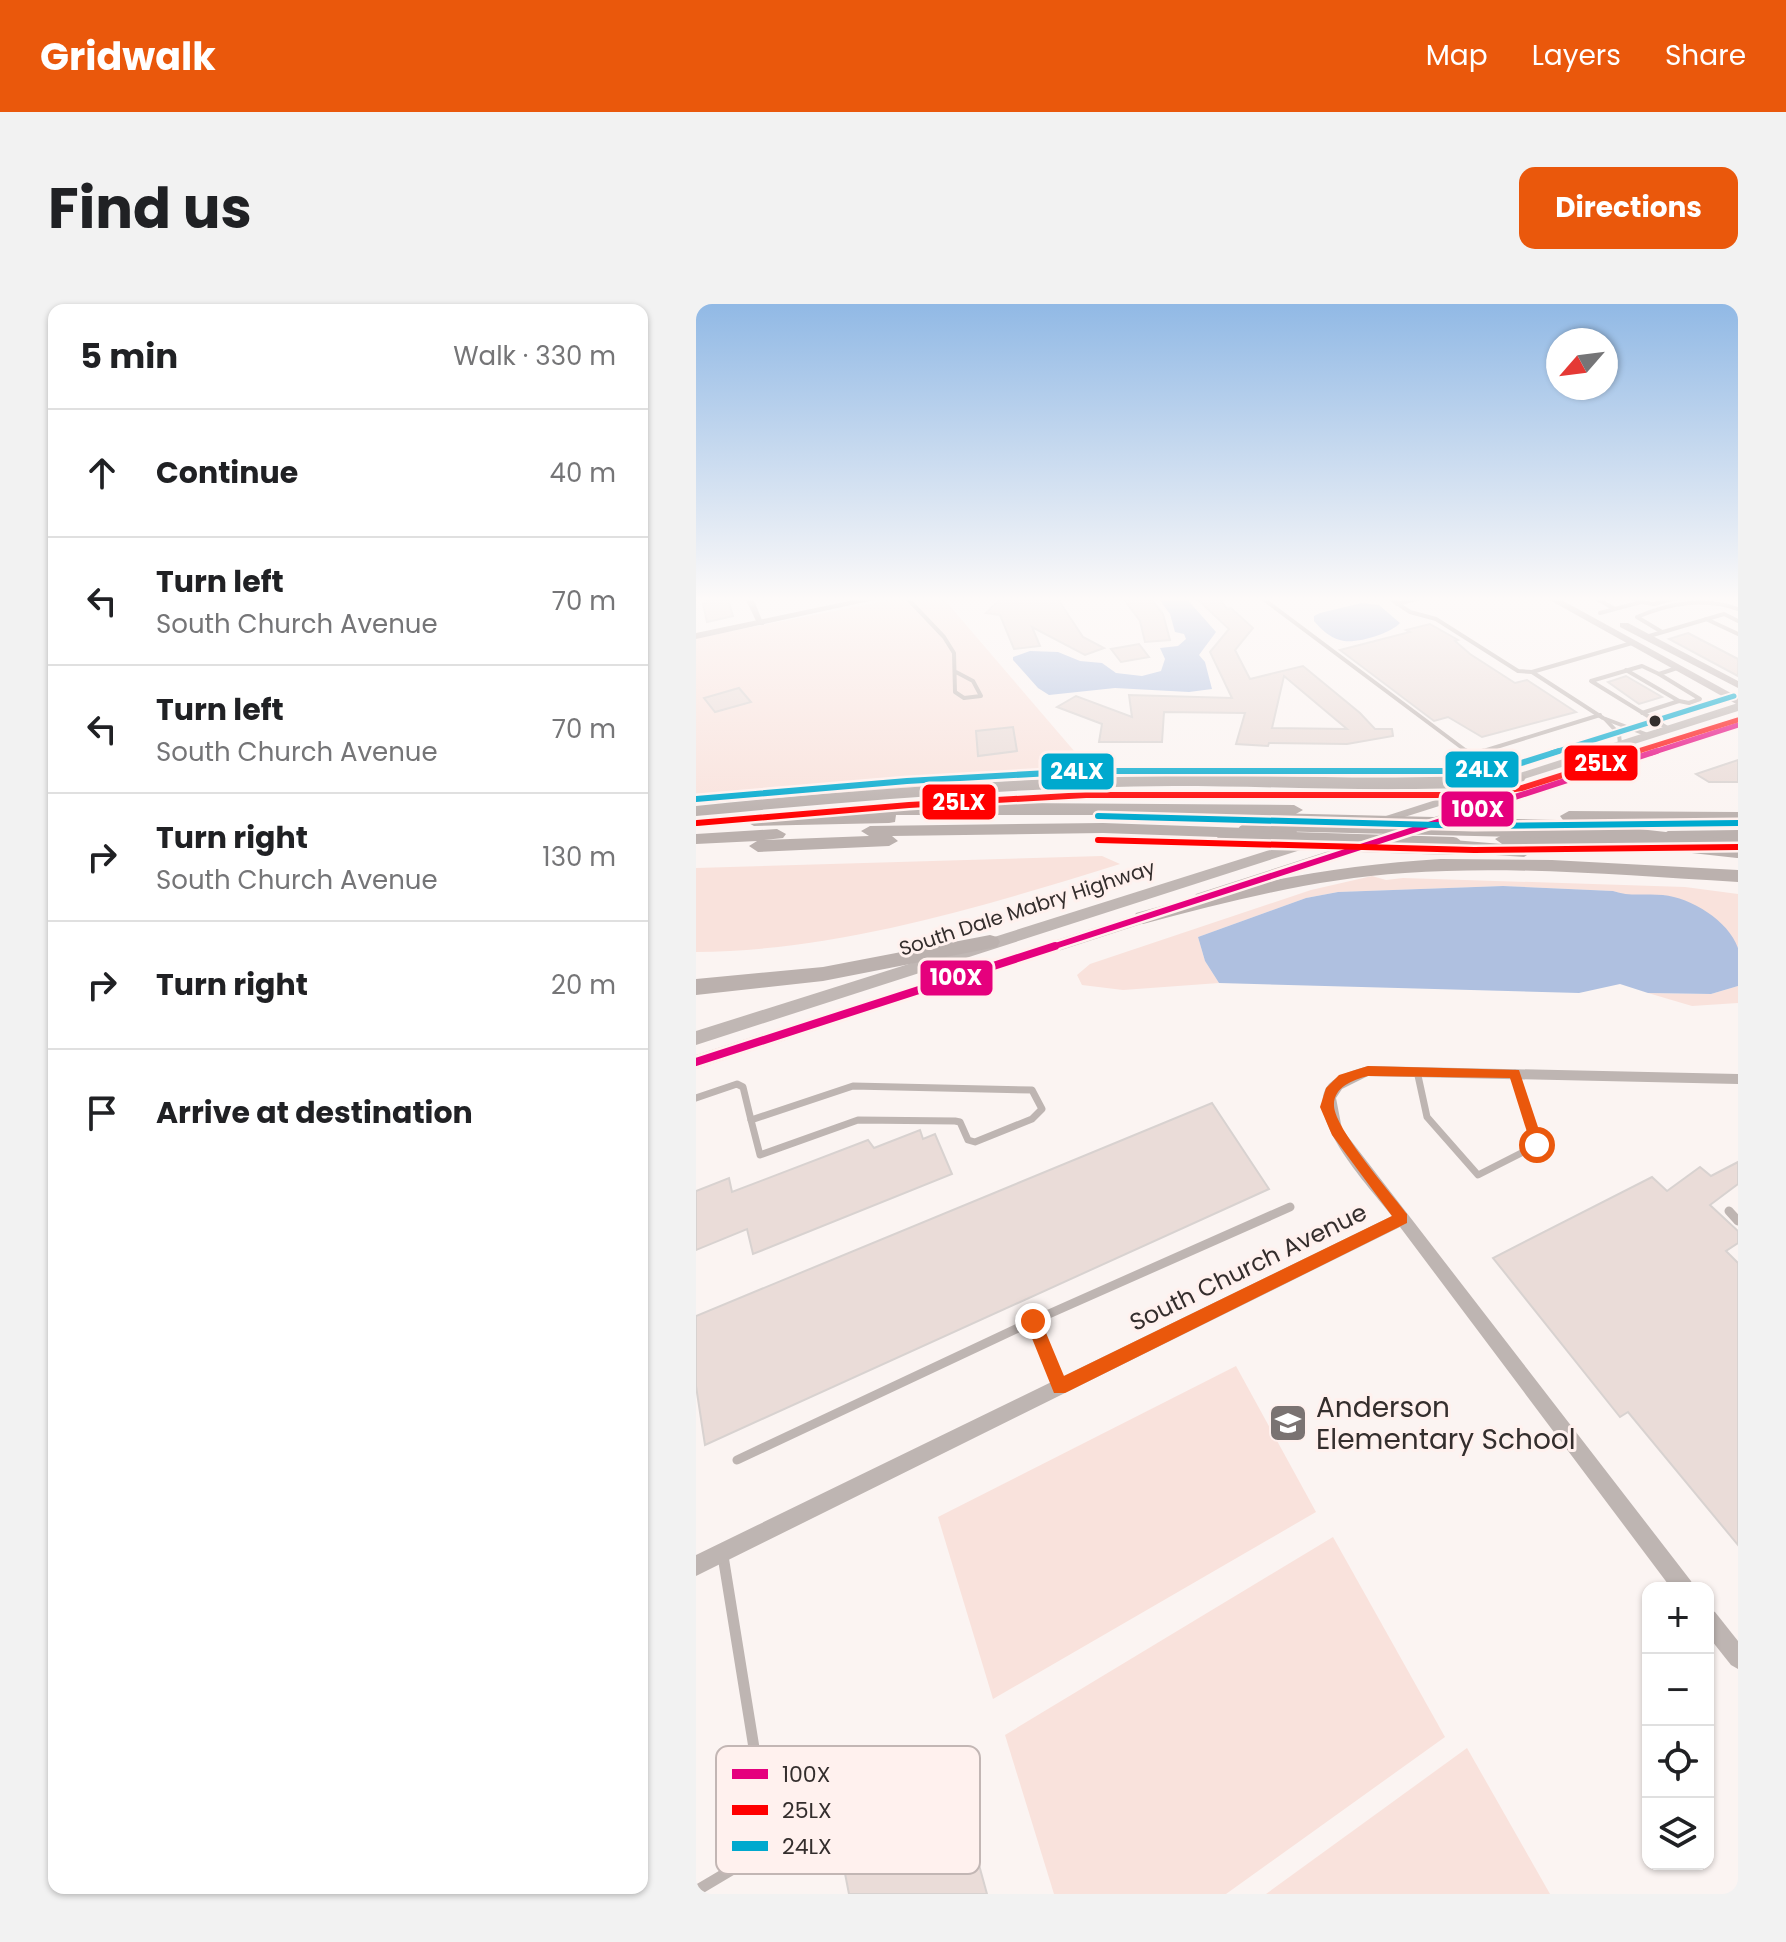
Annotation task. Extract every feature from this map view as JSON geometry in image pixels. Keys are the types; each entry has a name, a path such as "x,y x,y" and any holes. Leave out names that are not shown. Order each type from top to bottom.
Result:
{"highway":[{"path":"696,811 1071,783 1246,781 1443,784 1518,777"},
{"path":"696,821 1011,808 1738,817"},
{"path":"696,821 921,818 1557,829 1738,849"},
{"path":"696,839 991,828 1474,838 1738,849"},
{"path":"1474,838 1738,835"},
{"path":"696,849 979,838 1226,839 1453,846 1738,867"},
{"path":"1143,918 1276,884 1380,869 1476,865 1738,876"},
{"path":"696,987 814,976 990,942"}],"main road":[{"path":"1684,672 1738,704"},
{"path":"1713,672 1738,685"},
{"name":"South Dale Mabry Highway","path":"696,1038 990,942 1669,729 1738,704"},
{"name":"South Dale Mabry Highway","path":"696,1062 1737,724"}],"street":[{"name":"South Church Avenue","path":"696,1566 1402,1218 1336,1131 1327,1107 1331,1092 1344,1078 1368,1071 1417,1071 1738,1079"},
{"path":"1402,1218 1679,1582"},
{"path":"1714,1627 1738,1658"}],"lane":[{"path":"956,672 955,692 964,698 981,696 973,681 956,672"},
{"path":"1361,672 1471,755 1602,716"},
{"path":"1532,672 1602,716 1648,735"},
{"path":"1620,672 1591,682 1669,729"},
{"path":"1630,672 1679,701 1689,703 1700,699 1655,672"},
{"path":"1659,674 1664,672"},
{"path":"1642,713 1679,701"},
{"path":"1602,716 1619,734 1620,744"},
{"path":"1417,1071 1427,1117 1478,1175 1537,1145 1515,1073"},
{"path":"696,1098 737,1084 743,1087 751,1120 760,1155 858,1120 955,1121 960,1122 968,1140 975,1142 1032,1119 1042,1109 1032,1090 853,1086 751,1120"},
{"path":"737,1460 1033,1321 1290,1207"},
{"path":"1729,1211 1738,1221"},
{"path":"1033,1321 1060,1387"},
{"path":"723,1553 754,1746"},
{"path":"696,1891 725,1874"}],"shaded area":[{"path":"696,672 1007,672 1093,773 696,804"},
{"path":"1102,856 1120,864 911,923 803,944 696,952 696,868"},
{"path":"1372,876 1386,880 1685,887 1738,894 1738,948 1720,924 1664,895 1503,886 1338,892 1306,898 1198,937 1205,961 1219,983 1123,990 1082,985 1077,975 1090,964 1311,890"},
{"path":"1738,986 1738,1003 1692,1006 1648,993 1711,994"},
{"path":"1236,1366 1316,1512 993,1699 938,1517"},
{"path":"1333,1537 1445,1737 1226,1894 1054,1894 1005,1735"},
{"path":"1467,1748 1550,1894 1266,1894"}],"water":[{"path":"1024,672 1115,672 1142,676 1156,672 1208,672 1212,689 1189,692 1115,688 1049,695"},
{"path":"1503,886 1663,895 1685,901 1707,912 1733,938 1738,948 1738,986 1711,994 1648,993 1620,984 1579,993 1219,983 1205,961 1198,937 1306,898 1338,892"}],"building":[{"path":"1220,672 1246,672 1250,679 1278,672 1311,672 1375,729 1392,729 1393,736 1347,744 1236,744 1245,713 1164,712 1162,742 1099,742 1102,724 1057,707 1076,696 1132,717 1129,695 1232,698","holes":["1284,676 1347,729 1272,728"]},
{"path":"1369,672 1498,672 1515,683 1527,680 1576,712 1482,737 1448,717 1434,721"},
{"path":"1626,676 1662,697 1639,704 1608,682"},
{"path":"739,688 751,702 715,712 704,698"},
{"path":"1013,727 1017,751 978,756 976,731"},
{"path":"1738,760 1738,782 1709,782 1696,774"},
{"path":"1212,1103 1269,1189 705,1445 696,1386 696,1316"},
{"path":"920,1130 923,1139 935,1134 952,1174 753,1254 747,1229 696,1250 696,1191 729,1178 732,1192 868,1140 874,1148"},
{"path":"1738,1162 1738,1184 1710,1205 1738,1231 1738,1243 1726,1251 1738,1263 1738,1545 1628,1412 1620,1417 1493,1258 1652,1177 1667,1191 1700,1167 1711,1176"},
{"path":"980,1869 987,1894 849,1894 845,1874 980,1874"}],"transit line":[{"name":"24LX","path":"696,799 907,781 1085,771 1470,771 1515,765 1734,696"},
{"name":"25LX","path":"697,823 909,805 1086,795 1473,795 1522,788 1738,720"},
{"name":"100X","path":"696,1062 1738,725"},
{"name":"24LX","path":"1098,816 1474,826 1738,823"},
{"name":"25LX","path":"1098,840 1474,850 1738,847"}],"place":[{"name":"Anderson Elementary School","path":"1288,1423"}],"route":[{"path":"1033,1321 1060,1387 1402,1218 1336,1131 1327,1107 1331,1092 1344,1078 1368,1071 1515,1073 1537,1145"}]}
